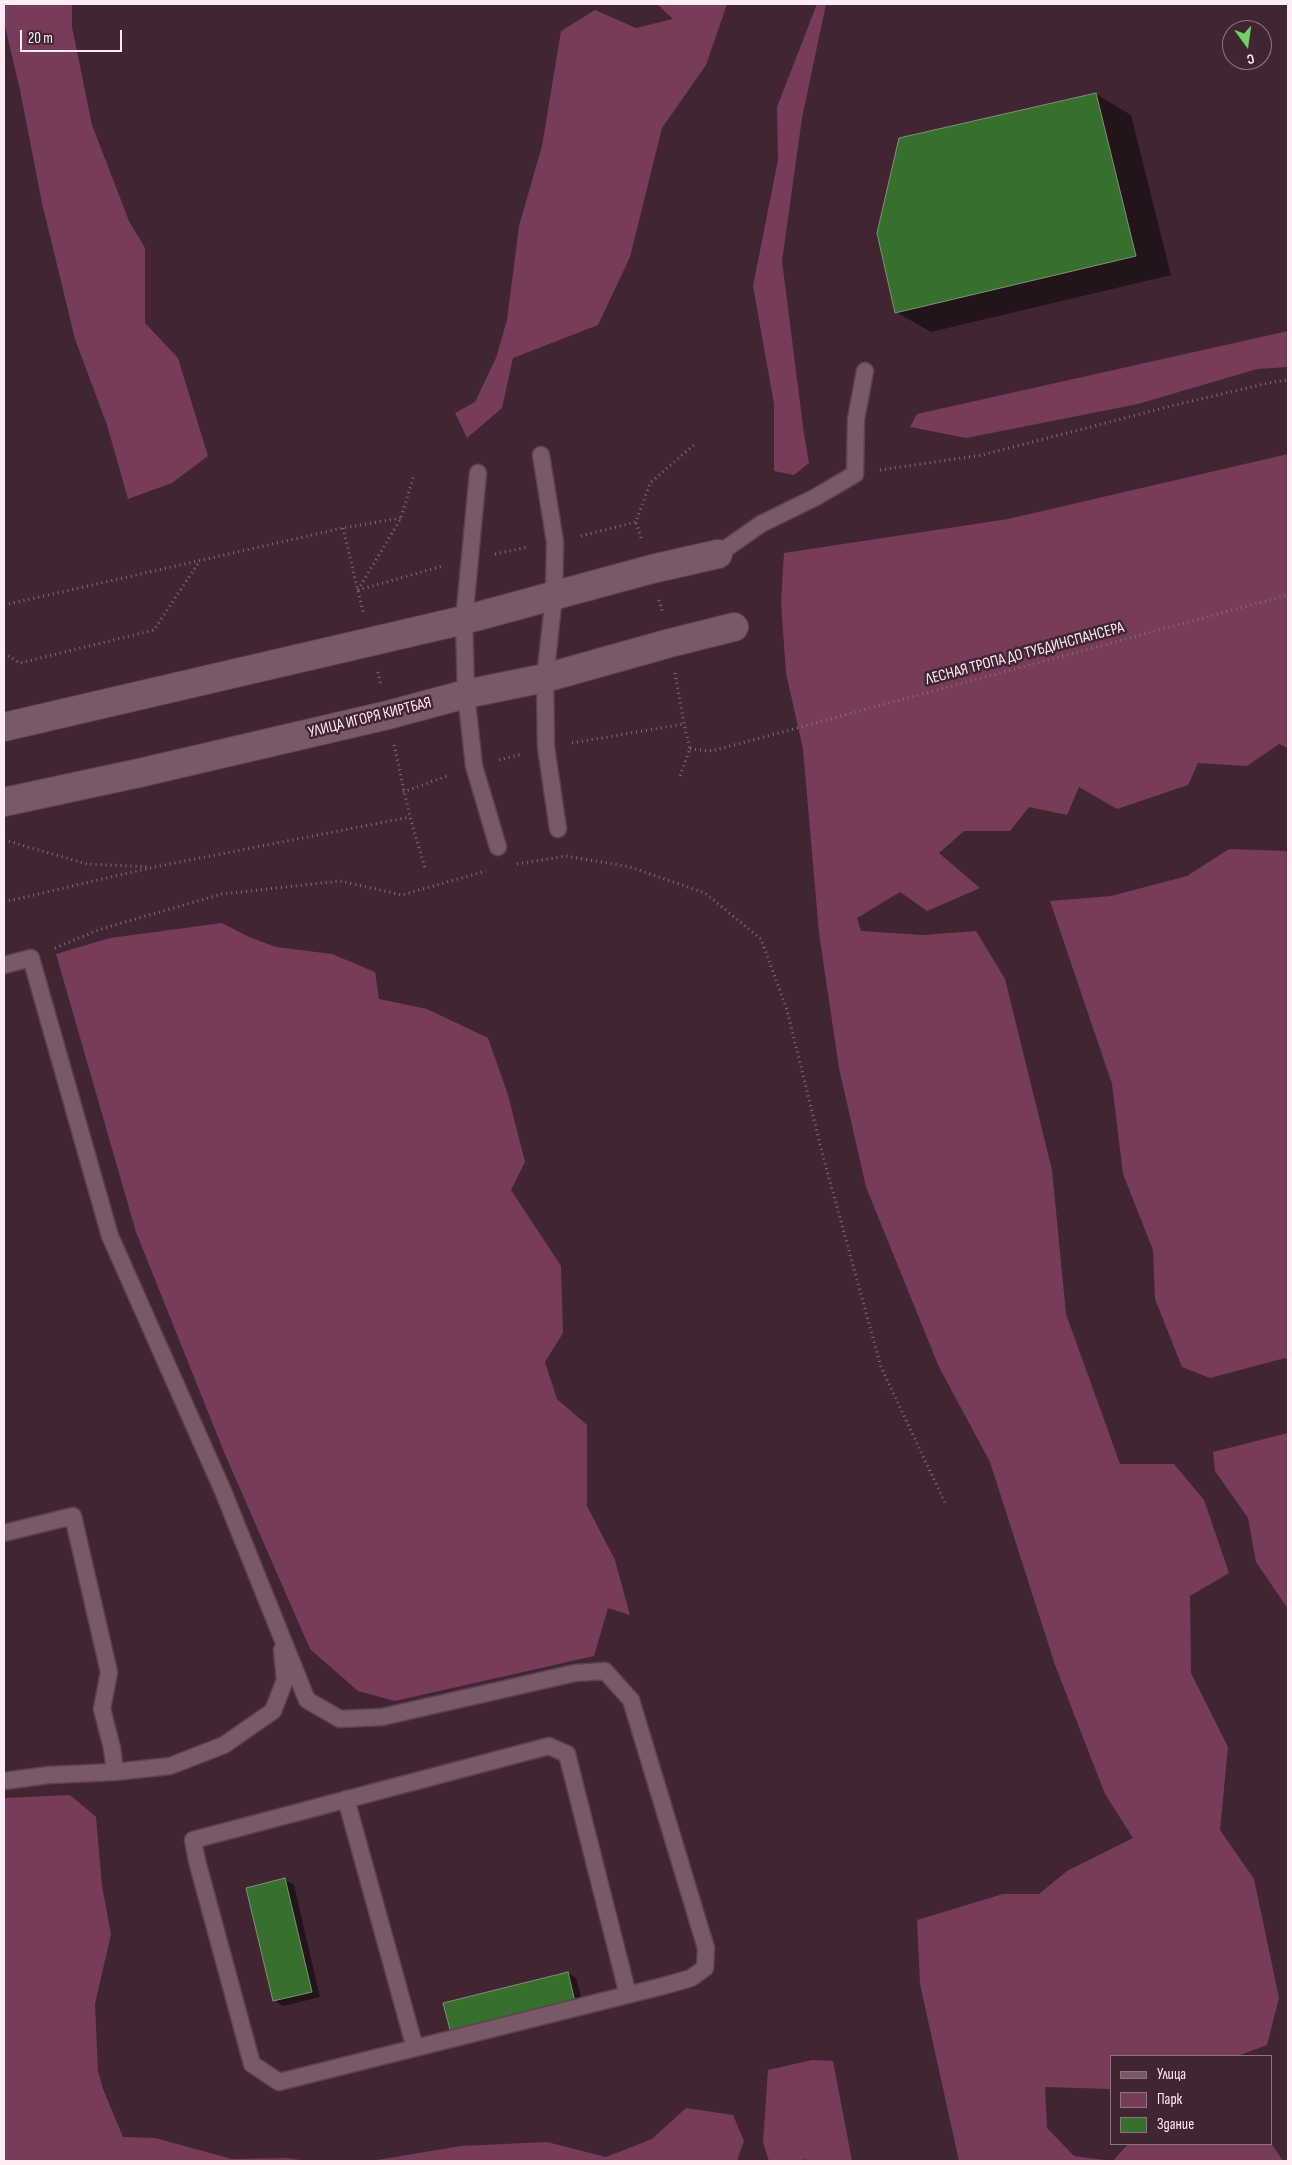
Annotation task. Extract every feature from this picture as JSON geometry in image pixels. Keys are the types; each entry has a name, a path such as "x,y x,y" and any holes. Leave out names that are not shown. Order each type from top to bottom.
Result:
{"street":[{"path":"4,727 464,620 652,568 718,554"},
{"name":"УЛИЦА ИГОРЯ КИРТБАЯ","path":"4,802 321,730 466,694 545,678 670,642 734,627"}],"lane":[{"path":"718,554 761,524 816,497 855,474 856,419 865,370"},
{"path":"541,455 555,542 554,596 545,678 546,747 558,829"},
{"path":"478,473 464,620 466,694 474,766 498,847"},
{"path":"4,965 31,958 110,1236 224,1491 308,1700 340,1719 382,1717 575,1672 605,1671 631,1700 706,1948 705,1968 691,1978 628,1995 279,2082 252,2064 193,1840 548,1746 567,1754 628,1995"},
{"path":"4,1533 73,1516 109,1672 102,1709 112,1748 115,1772"},
{"path":"4,1781 49,1775 115,1772 170,1766 224,1745 272,1711 285,1680 280,1630"},
{"path":"346,1799 415,2048"}],"path":[{"path":"855,474 982,456 1175,405 1288,380"},
{"path":"636,522 650,483 694,444"},
{"path":"358,590 401,518 414,475"},
{"path":"4,605 343,528 401,518"},
{"path":"4,653 20,663 154,630 199,561"},
{"name":"ЛЕСНАЯ ТРОПА ДО ТУБДИНСПАНСЕРА","path":"680,776 690,749 712,751 769,737 1288,595"},
{"path":"4,902 154,867 410,817"},
{"path":"4,840 87,864 154,867"},
{"path":"509,866 566,856 630,867 705,893 761,939 788,1010 824,1160 881,1367 946,1505"},
{"path":"31,958 101,929 222,894 340,881 402,895 461,876 494,869"}],"green space":[{"path":"4,4 72,4 72,27 92,125 129,221 145,248 145,323 178,358 208,456 172,483 128,499 107,425 75,339 42,203 20,90 4,22"},
{"path":"657,4 727,4 706,65 662,128 630,257 598,325 513,358 502,408 467,438 455,413 475,402 496,358 507,320 519,226 542,146 561,31 595,10 636,28 673,19"},
{"path":"817,4 826,4 802,118 782,261 809,463 794,475 774,471 774,404 753,286 778,160 777,107"},
{"path":"1288,331 1288,367 1257,369 1138,404 966,438 910,427 917,414"},
{"path":"1288,454 1288,748 1279,744 1247,766 1198,763 1188,785 1117,809 1079,787 1067,815 1029,807 1010,831 964,831 939,853 980,888 927,911 900,892 857,918 861,931 922,935 976,931 1005,979 1052,1170 1066,1314 1120,1464 1174,1464 1204,1500 1229,1573 1190,1596 1191,1673 1228,1747 1220,1830 1254,1879 1279,1998 1267,2045 1240,2055 1110,2055 1110,2089 1045,2087 1047,2128 1074,2156 1112,2161 959,2161 920,1984 917,1920 1003,1894 1039,1894 1067,1871 1133,1838 1105,1794 1055,1665 990,1462 939,1367 866,1187 839,1068 819,933 803,749 786,673 781,602 784,553 1008,519"},
{"path":"1229,849 1288,851 1288,1360 1285,1358 1210,1378 1182,1367 1155,1299 1153,1250 1123,1174 1112,1084 1050,901 1111,896 1187,876"},
{"path":"222,923 249,937 276,947 332,954 375,972 379,999 427,1009 488,1038 508,1095 525,1162 511,1190 561,1266 563,1333 545,1362 557,1399 587,1425 587,1506 615,1560 630,1615 608,1608 594,1656 395,1701 358,1691 310,1649 224,1452 136,1232 56,954 110,938"},
{"path":"1288,1433 1288,1609 1256,1562 1248,1518 1215,1471 1213,1452"},
{"path":"70,1795 96,1817 102,1886 111,1934 95,2004 98,2071 103,2089 123,2137 155,2138 232,2159 288,2158 306,2161 4,2161 4,1798"},
{"path":"812,2060 833,2061 852,2161 807,2161 806,2159 800,2161 769,2161 763,2142 768,2070"},
{"path":"686,2108 733,2115 744,2141 737,2161 371,2161 461,2146 547,2142 606,2157 652,2139"},
{"path":"1272,2144 1283,2161 1113,2161 1127,2145"}],"building":[{"path":"1096,93 1136,256 895,313 877,233 899,138"},
{"path":"285,1878 312,1992 273,2001 246,1888"},
{"path":"568,1972 576,2006 452,2037 443,2003"}]}
